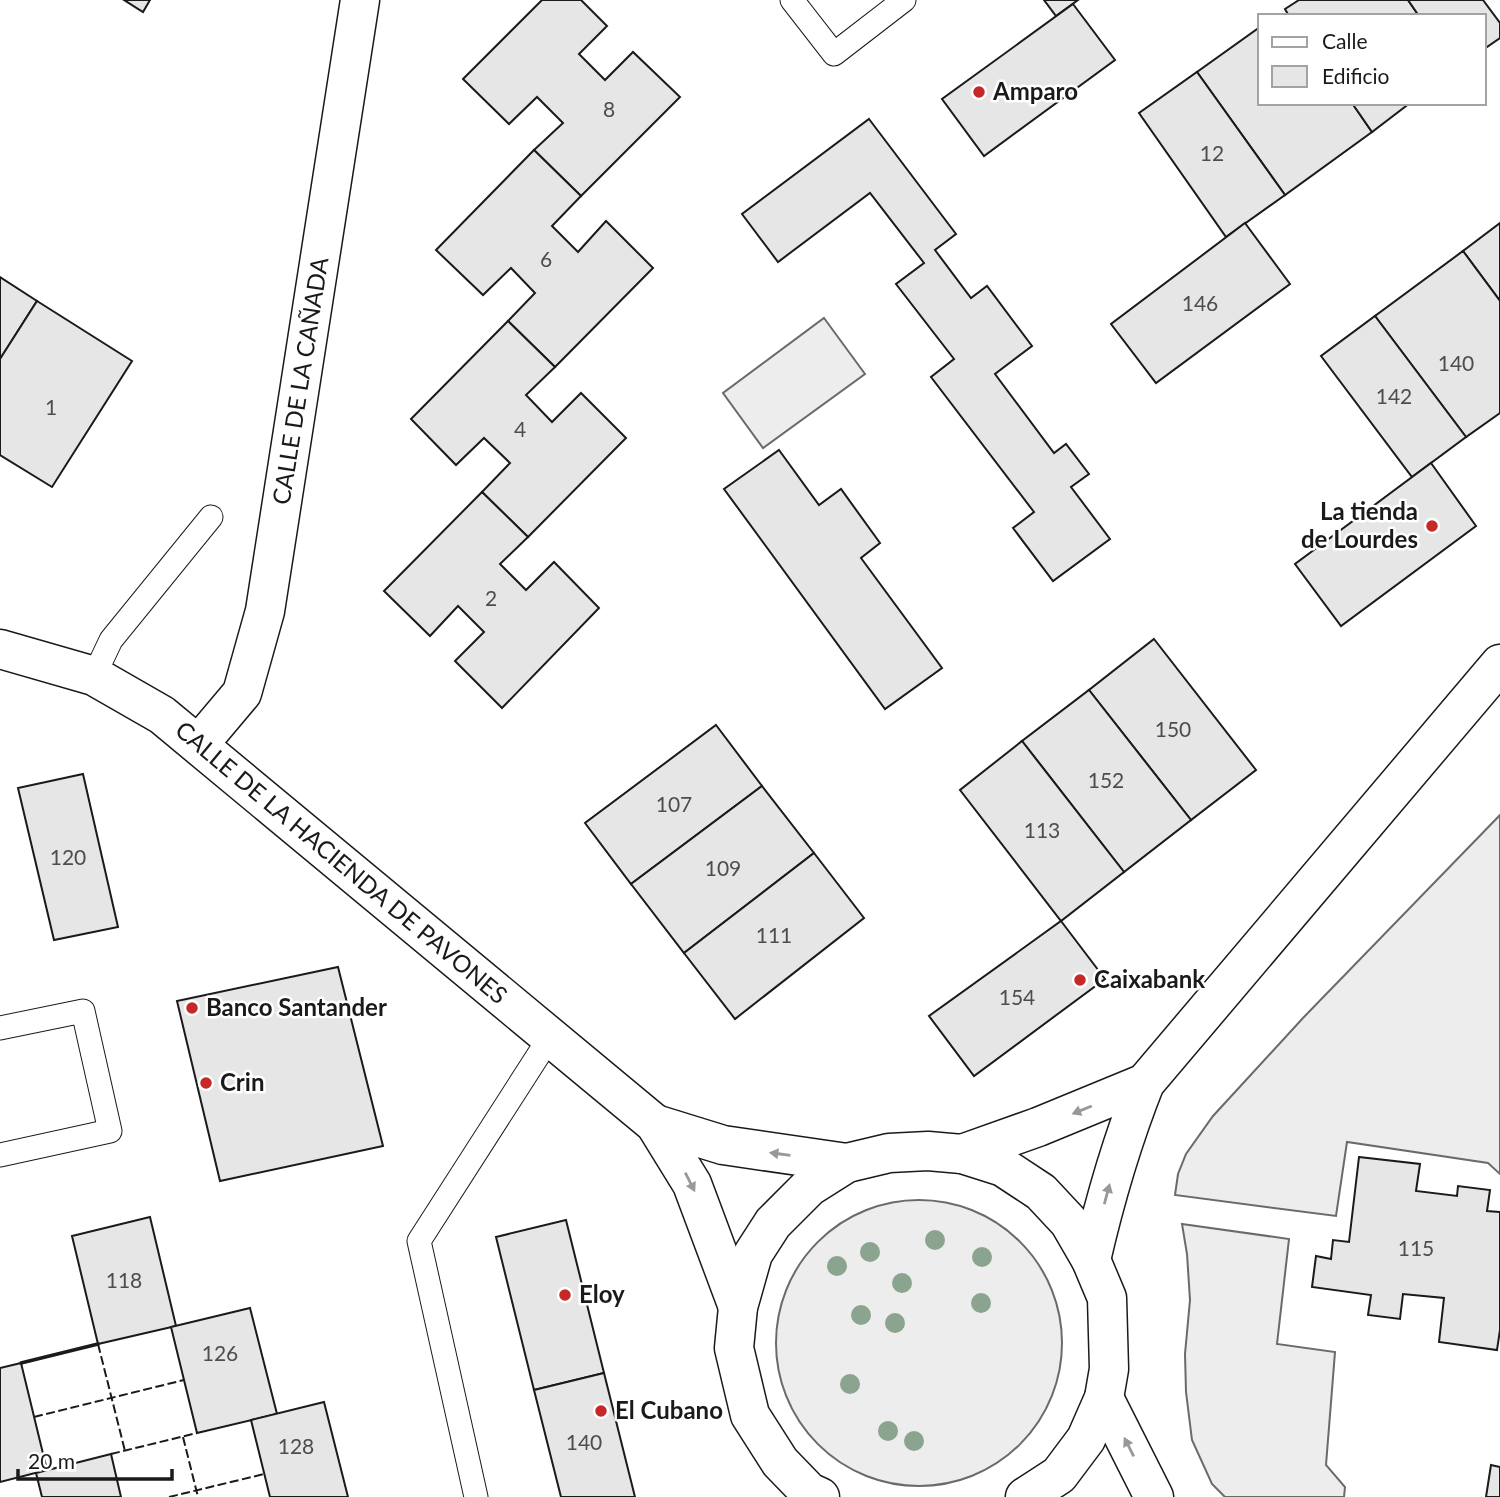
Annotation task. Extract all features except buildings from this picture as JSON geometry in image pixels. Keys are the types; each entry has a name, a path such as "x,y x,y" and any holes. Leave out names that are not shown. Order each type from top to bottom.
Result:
{"street":[{"name":"CALLE DE LA CAÑADA","path":"199,744 242,693 265,611 360,0"},
{"name":"CALLE DE LA HACIENDA DE PAVONES","path":"0,649 94,677 162,715 655,1124 692,1184 738,1307"},
{"path":"1091,1260 1120,1148 1145,1083 1500,664"},
{"path":"962,1154 1038,1127 1145,1083"},
{"name":"CALLE DE LA HACIENDA DE PAVONES","path":"655,1124 723,1145 847,1163"},
{"path":"814,1495 780,1462 750,1415 734,1348 738,1307 753,1254 773,1223 809,1187 847,1163 889,1153 928,1151 962,1154 1003,1167 1041,1192 1069,1222 1091,1260 1107,1298 1109,1369 1104,1398 1086,1439 1059,1475 1024,1497"},
{"path":"1104,1398 1154,1497"}],"lane":[{"path":"792,0 834,54 904,0"},
{"path":"94,677 111,640 211,517"},
{"path":"0,1028 83,1011 110,1131 0,1155"},
{"path":"475,1497 419,1241 550,1037"}],"shaded area":[{"path":"824,318 865,374 763,448 723,393"},
{"path":"1500,815 1500,1174 1488,1163 1347,1142 1336,1216 1175,1195 1178,1174 1186,1154 1213,1116 1303,1018"},
{"path":"919,1200 947,1203 974,1211 998,1224 1020,1242 1038,1264 1051,1288 1059,1315 1062,1343 1059,1371 1051,1398 1038,1422 1020,1444 998,1462 974,1475 947,1483 919,1486 891,1483 864,1475 840,1462 818,1444 800,1422 787,1398 779,1371 776,1343 779,1315 787,1288 800,1264 818,1242 840,1224 864,1211 891,1203"},
{"path":"1182,1224 1289,1239 1277,1344 1335,1352 1326,1465 1345,1487 1344,1497 1225,1497 1212,1484 1192,1440 1186,1392 1185,1354 1190,1300"}],"fence":[{"path":"98,1344 125,1451"},
{"path":"34,1417 184,1380"},
{"path":"111,1454 197,1433"},
{"path":"183,1437 198,1497"},
{"path":"169,1497 264,1474"}],"wall":[{"path":"21,1363 98,1344"}],"place":[{"name":"Amparo","path":"979,92"},
{"name":"La tienda de Lourdes","path":"1432,526"},
{"name":"Caixabank","path":"1080,980"},
{"name":"Banco Santander","path":"192,1008"},
{"name":"Crin","path":"206,1083"},
{"name":"Eloy","path":"565,1295"},
{"name":"El Cubano","path":"601,1411"}]}
